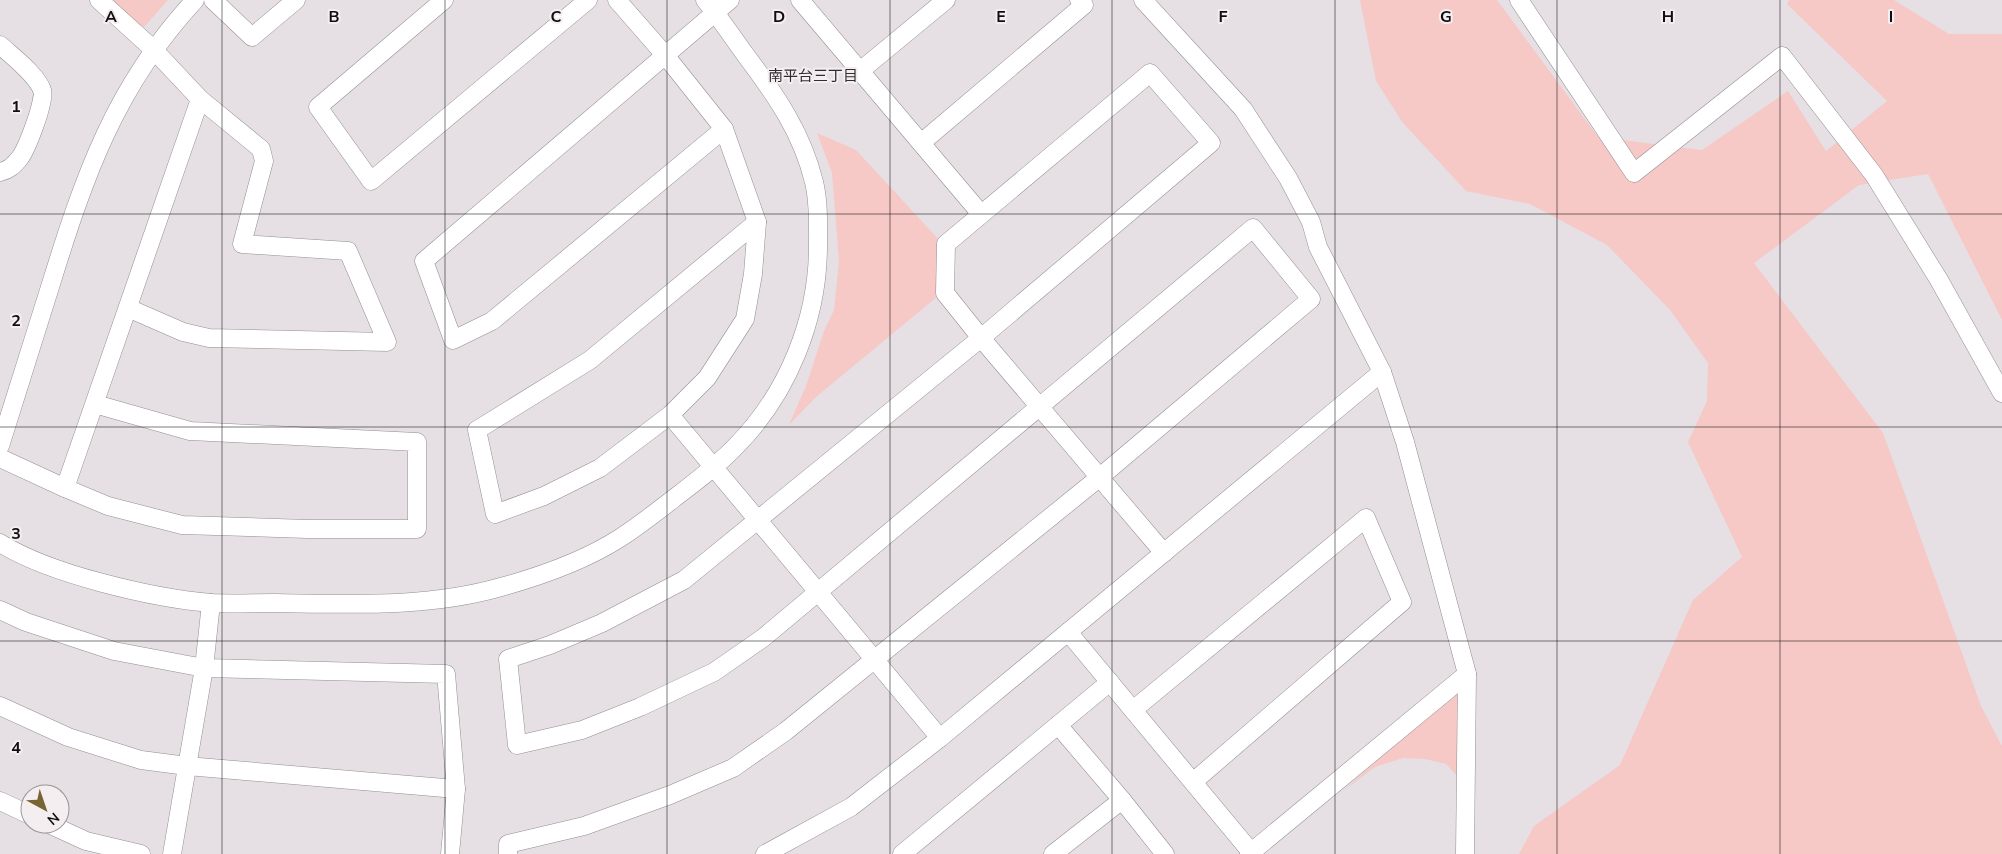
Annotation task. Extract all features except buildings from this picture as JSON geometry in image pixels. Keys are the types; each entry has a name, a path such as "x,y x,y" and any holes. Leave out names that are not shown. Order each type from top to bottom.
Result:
{"street":[{"path":"99,0 153,49 200,99 261,148 264,162 242,244 348,251 387,342 209,338 183,332 128,308"},
{"path":"0,446 75,209 90,168 120,102 153,49 195,0"},
{"path":"213,0 252,36 296,0"},
{"path":"444,0 318,107 371,181 588,0"},
{"path":"617,0 665,55 724,129 757,222 753,274 745,319 707,378 670,415 600,468 544,496 495,514 477,430 590,360 757,222"},
{"path":"724,129 492,321 453,340 424,261 665,55 710,6 730,0"},
{"path":"860,71 946,0"},
{"path":"921,143 1084,5 1079,0"},
{"path":"1142,0 1243,109 1288,178 1310,222 1318,247 1382,372 1405,442 1467,674 1465,854"},
{"path":"1519,0 1634,173 1782,56 1874,174 1939,280 2002,393"},
{"path":"803,1 981,214"},
{"path":"0,543 53,567 104,582 153,594 211,603 412,603 499,588 582,558 618,539 713,468 738,444 760,418 783,382 804,333 813,300 818,261 818,222 815,184 791,120 774,92 710,6"},
{"path":"0,45 38,82 43,92 42,105 21,158 9,170 0,172"},
{"path":"508,854 508,844 584,826 670,795 733,768 786,731 875,661 1100,477 1311,299 1253,228 1040,407 817,592 763,638 714,672 640,707 582,730 517,745 508,659 576,634 662,593 684,580 981,338 1211,143 1150,72 946,244 945,293 981,338 1040,407 1100,477 1164,553"},
{"path":"65,488 200,99"},
{"path":"765,854 851,807 940,738 1382,372"},
{"path":"0,458 108,506 182,525 308,529 417,529 417,442 190,431 95,404"},
{"path":"670,415 940,738"},
{"path":"1133,710 1366,518 1402,602 1193,782"},
{"path":"172,854 204,668 211,603"},
{"path":"0,610 26,622 114,651 204,668 446,674 456,789 450,854"},
{"path":"1068,632 1250,853 1467,674"},
{"path":"902,854 1110,682"},
{"path":"0,706 68,737 140,760 187,766 456,789"},
{"path":"1058,725 1122,800 1164,854"},
{"path":"1053,854 1122,800"},
{"path":"0,801 20,810"},
{"path":"64,834 84,847 141,854"}],"shaded area":[{"path":"111,0 168,0 144,27 137,24"},
{"path":"1360,0 1497,0 1598,137 1702,150 1788,91 1826,151 1887,101 1787,4 1789,0 1894,0 1949,34 2002,34 2002,320 1928,174 1859,185 1754,263 1883,433 1981,706 2002,746 2002,854 1519,854 1534,826 1620,765 1693,600 1742,557 1688,442 1707,401 1708,363 1670,310 1607,245 1530,204 1466,191 1403,123 1376,81"},
{"path":"817,133 856,150 940,241 938,296 816,397 789,425 806,386 824,331 834,310 839,261 832,173"},
{"path":"1464,682 1460,779 1446,764 1425,759 1403,758 1375,767 1343,791"}],"district":[{"name":"南平台三丁目","path":"813,76"}]}
